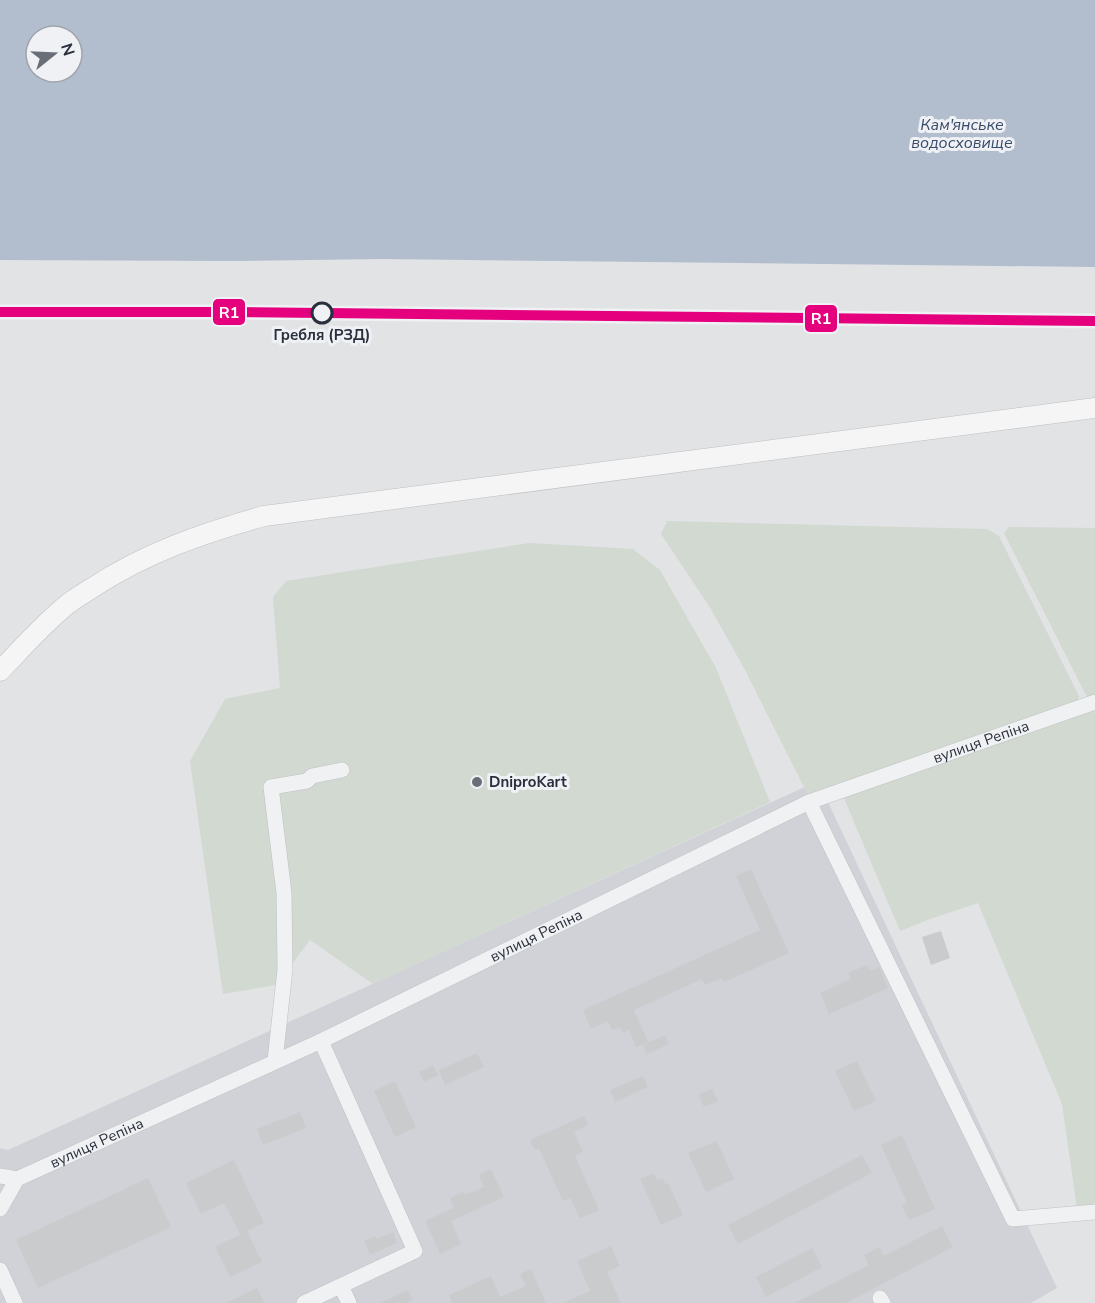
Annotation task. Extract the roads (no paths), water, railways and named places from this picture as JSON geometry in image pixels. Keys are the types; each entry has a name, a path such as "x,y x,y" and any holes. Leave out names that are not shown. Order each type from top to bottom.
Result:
{"main road":[{"path":"0,671 69,603 117,571 206,533 264,516 1095,408"}],"street":[{"name":"вулиця Репіна","path":"17,1179 321,1041 809,802 1095,702"},
{"path":"275,1061 285,969 284,893 271,787 307,781 312,776 342,770"},
{"path":"809,802 1013,1219 1095,1212"},
{"path":"304,1303 415,1251 321,1041"},
{"path":"0,1176 17,1179 0,1209"},
{"path":"0,1270 15,1303"},
{"path":"341,1286 349,1303"}],"water":[{"name":"Кам'янське водосховище","path":"0,0 1095,0 1095,267 382,259 0,260"}],"place":[{"name":"Гребля (РЗД)","path":"322,313"},
{"name":"DniproKart","path":"477,782"}]}
